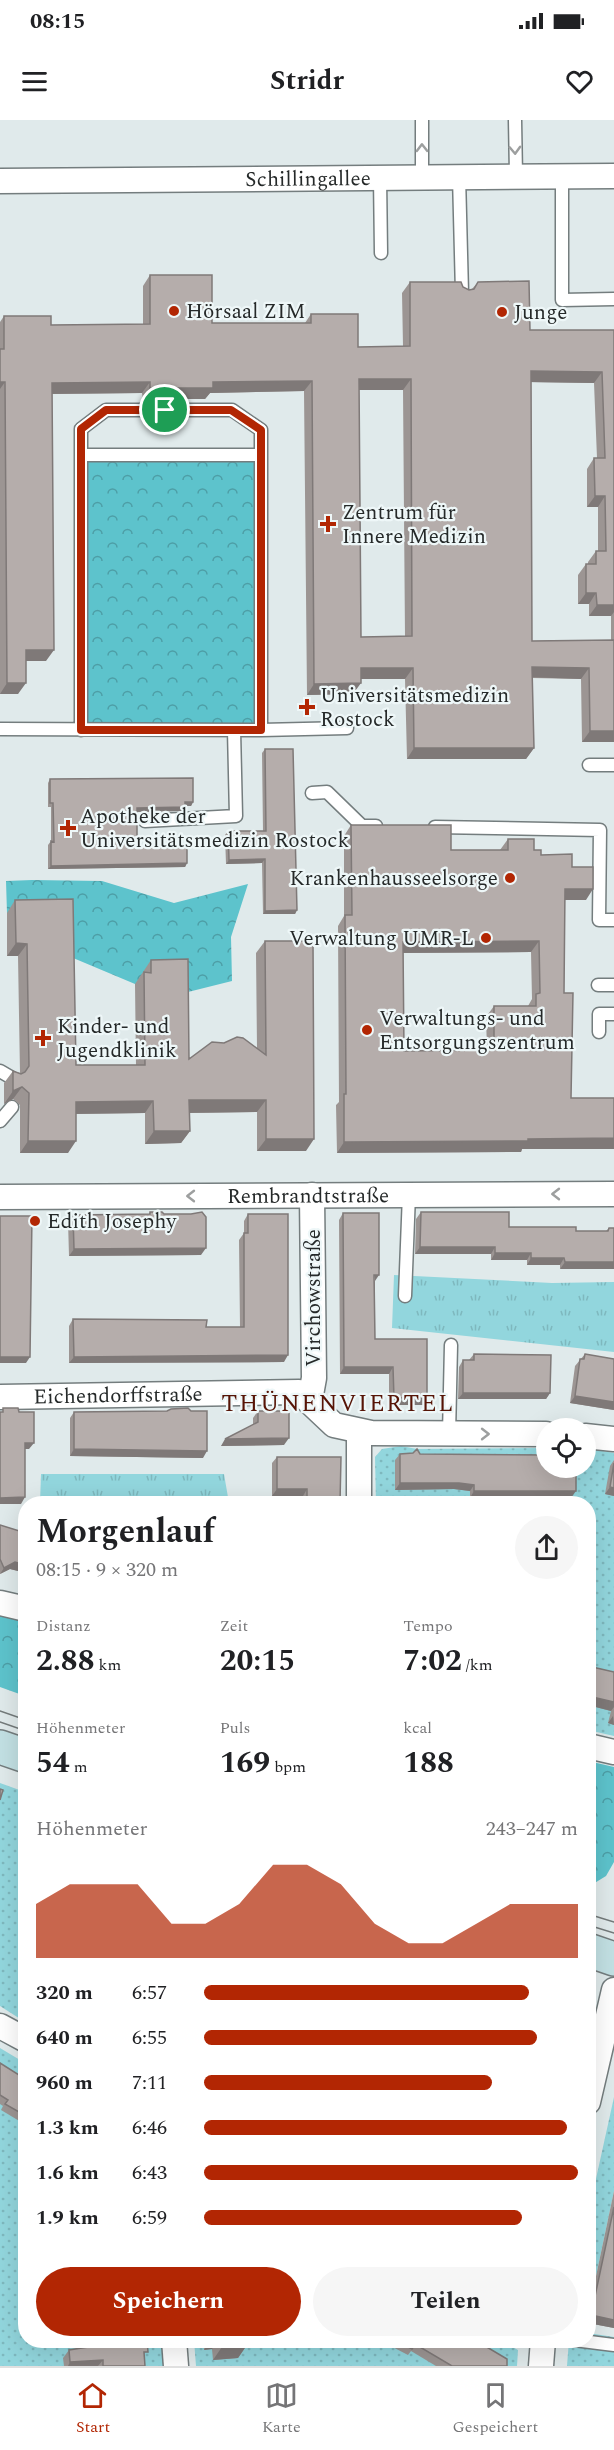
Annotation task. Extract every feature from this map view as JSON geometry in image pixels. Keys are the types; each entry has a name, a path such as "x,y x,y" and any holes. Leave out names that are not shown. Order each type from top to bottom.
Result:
{"main road":[{"path":"0,1747 18,1753"},
{"path":"596,1953 614,1959"}],"street":[{"name":"Schillingallee","path":"0,181 614,176"},
{"name":"Rembrandtstraße","path":"0,1197 614,1194"},
{"name":"Virchowstraße","path":"310,1400 314,1378 312,1195"},
{"name":"Eichendorffstraße","path":"0,1398 299,1392 310,1400"},
{"path":"310,1400 334,1425 371,1433 536,1434"},
{"path":"359,1431 359,1496"},
{"path":"596,1437 614,1439"},
{"path":"0,1603 18,1607"},
{"path":"596,1748 614,1752"},
{"path":"596,2065 614,1990"},
{"path":"0,2026 18,2036"},
{"path":"175,2348 176,2366"}],"lane":[{"path":"422,120 422,176"},
{"path":"515,120 516,175"},
{"path":"459,176 462,292"},
{"path":"562,176 562,300 614,299"},
{"path":"380,177 381,253"},
{"path":"81,730 81,429 106,410 231,410 261,430 261,730"},
{"path":"81,454 261,455"},
{"path":"0,729 347,728"},
{"path":"145,821 236,816 234,730"},
{"path":"589,765 614,765"},
{"path":"312,793 327,792 362,826 386,826"},
{"path":"422,827 600,830 599,920 614,920"},
{"path":"598,985 614,985"},
{"path":"599,1032 599,1014 614,1014"},
{"path":"0,1071 12,1078"},
{"path":"0,1121 12,1107"},
{"path":"405,1296 409,1194"},
{"path":"449,1434 451,1346"},
{"path":"596,2343 614,2345"}],"green space":[{"path":"81,455 261,455 261,730 81,730"},
{"path":"6,881 102,881 174,903 248,884 231,937 232,981 180,994 135,984 66,955 7,913"},
{"path":"394,1275 552,1283 614,1282 614,1352 392,1328"},
{"path":"401,1446 417,1449 536,1448 536,1478 596,1478 596,1450 614,1453 614,1736 596,1732 596,1496 376,1496 375,1457 382,1449"},
{"path":"41,1474 224,1474 228,1496 40,1496"},
{"path":"0,1609 18,1613 18,1693 0,1687"},
{"path":"596,1763 614,1767 614,1862 606,1876 596,1882"},
{"path":"0,1783 18,1789 18,2018 0,2006"},
{"path":"0,2048 18,2059 18,2348 165,2348 166,2366 0,2366"},
{"path":"614,2097 614,2191 596,2276 596,2179"},
{"path":"596,2334 614,2337 614,2366 567,2366 568,2348 596,2348"},
{"path":"195,2348 514,2348 518,2350 517,2366 196,2366"}],"building":[{"path":"150,275 212,275 212,323 311,323 311,314 358,314 358,347 410,346 410,282 461,282 463,287 469,290 474,289 478,282 529,281 530,330 614,330 614,605 597,605 596,593 586,593 586,564 596,564 596,551 606,551 605,496 595,496 594,458 605,458 602,372 531,371 532,641 614,640 614,731 590,731 589,668 532,667 534,748 414,748 413,668 361,668 361,683 314,684 312,381 213,382 213,388 150,388 150,382 52,383 54,650 26,650 26,683 7,683 5,382 0,382 0,349 4,349 4,316 51,316 51,325 150,324","holes":["359,379 411,379 412,636 361,637"]},
{"path":"265,749 293,749 297,910 265,911 265,859 229,860 228,831 266,831"},
{"name":"Apotheke der Universitätsmedizin Rostock","path":"193,778 193,802 185,802 185,807 137,808 137,841 140,841 141,846 187,845 187,863 51,866 51,841 54,842 50,779"},
{"path":"351,825 451,825 451,850 508,850 508,839 534,839 534,850 541,850 541,855 572,854 572,867 593,867 593,889 565,889 564,993 573,993 571,1098 614,1098 614,1138 344,1142 345,915 352,915","holes":["539,941 540,993 536,994 536,1006 494,1006 494,1050 404,1051 403,942"]},
{"name":"Kinder- und Jugendklinik","path":"73,899 76,1065 145,1065 144,972 151,973 151,960 188,959 189,1059 212,1042 224,1043 237,1037 243,1038 266,1055 265,941 313,941 314,1139 266,1139 266,1100 189,1100 190,1131 154,1131 153,1101 76,1102 76,1141 28,1141 29,1093 22,1087 13,1091 13,1071 21,1074 29,1066 27,944 16,943 15,900"},
{"path":"150,1212 191,1214 202,1212 206,1217 206,1248 74,1249 73,1215 150,1214"},
{"path":"421,1212 509,1212 509,1227 576,1227 576,1231 608,1231 609,1228 614,1228 614,1262 565,1262 564,1258 531,1258 531,1253 495,1253 495,1247 420,1247"},
{"path":"343,1213 379,1213 379,1275 374,1275 375,1339 427,1339 427,1398 394,1398 393,1367 344,1367"},
{"path":"248,1214 288,1214 288,1355 74,1357 73,1319 207,1320 206,1327 244,1327 244,1233 248,1233"},
{"path":"0,1216 32,1216 30,1357 0,1357"},
{"path":"474,1354 551,1355 550,1393 463,1393 463,1360 474,1360"},
{"path":"585,1354 614,1359 614,1402 575,1396 580,1359 584,1359"},
{"path":"3,1408 18,1408 19,1412 34,1412 34,1443 25,1443 25,1496 0,1498 0,1412 3,1412"},
{"path":"188,1408 191,1411 207,1411 207,1451 74,1449 74,1412 167,1411"},
{"path":"258,1411 289,1411 289,1438 225,1439 258,1422"},
{"path":"417,1449 420,1454 536,1455 536,1478 576,1478 576,1491 474,1491 474,1485 459,1483 400,1483 400,1454 413,1453"},
{"path":"277,1457 341,1457 340,1496 307,1496 307,1489 277,1489"},
{"path":"614,1463 614,1488 610,1487"},
{"path":"0,1525 18,1531 18,1563 15,1562 4,1568 0,1559"},
{"path":"596,1668 614,1672 614,1702 596,1698"},
{"path":"0,2063 18,2074 18,2111 5,2104 8,2100 0,2095"},
{"path":"614,2207 614,2320 596,2316 596,2292"},
{"path":"148,2348 148,2352 144,2352 145,2366 103,2366 103,2360 70,2362 69,2350"},
{"path":"422,2348 488,2348 507,2359 507,2366 452,2366"}],"tram line":[{"path":"0,1711 18,1717"},
{"path":"0,1722 18,1728"},
{"path":"596,1916 614,1922"},
{"path":"596,1927 614,1933"}],"place":[{"name":"Hörsaal ZIM","path":"174,311"},
{"name":"Junge","path":"502,312"},
{"name":"Zentrum für Innere Medizin","path":"328,524"},
{"name":"Universitätsmedizin Rostock","path":"307,707"},
{"name":"Apotheke der Universitätsmedizin Rostock","path":"68,828"},
{"name":"Krankenhausseelsorge","path":"510,878"},
{"name":"Verwaltung UMR-L","path":"486,938"},
{"name":"Verwaltungs- und Entsorgungszentrum","path":"367,1030"},
{"name":"Kinder- und Jugendklinik","path":"43,1038"},
{"name":"Edith Josephy","path":"35,1221"}],"district":[{"name":"THÜNENVIERTEL","path":"338,1403"}],"route":[{"path":"106,410 165,410 231,410 261,430 261,730 81,730 81,429 106,410"}]}
